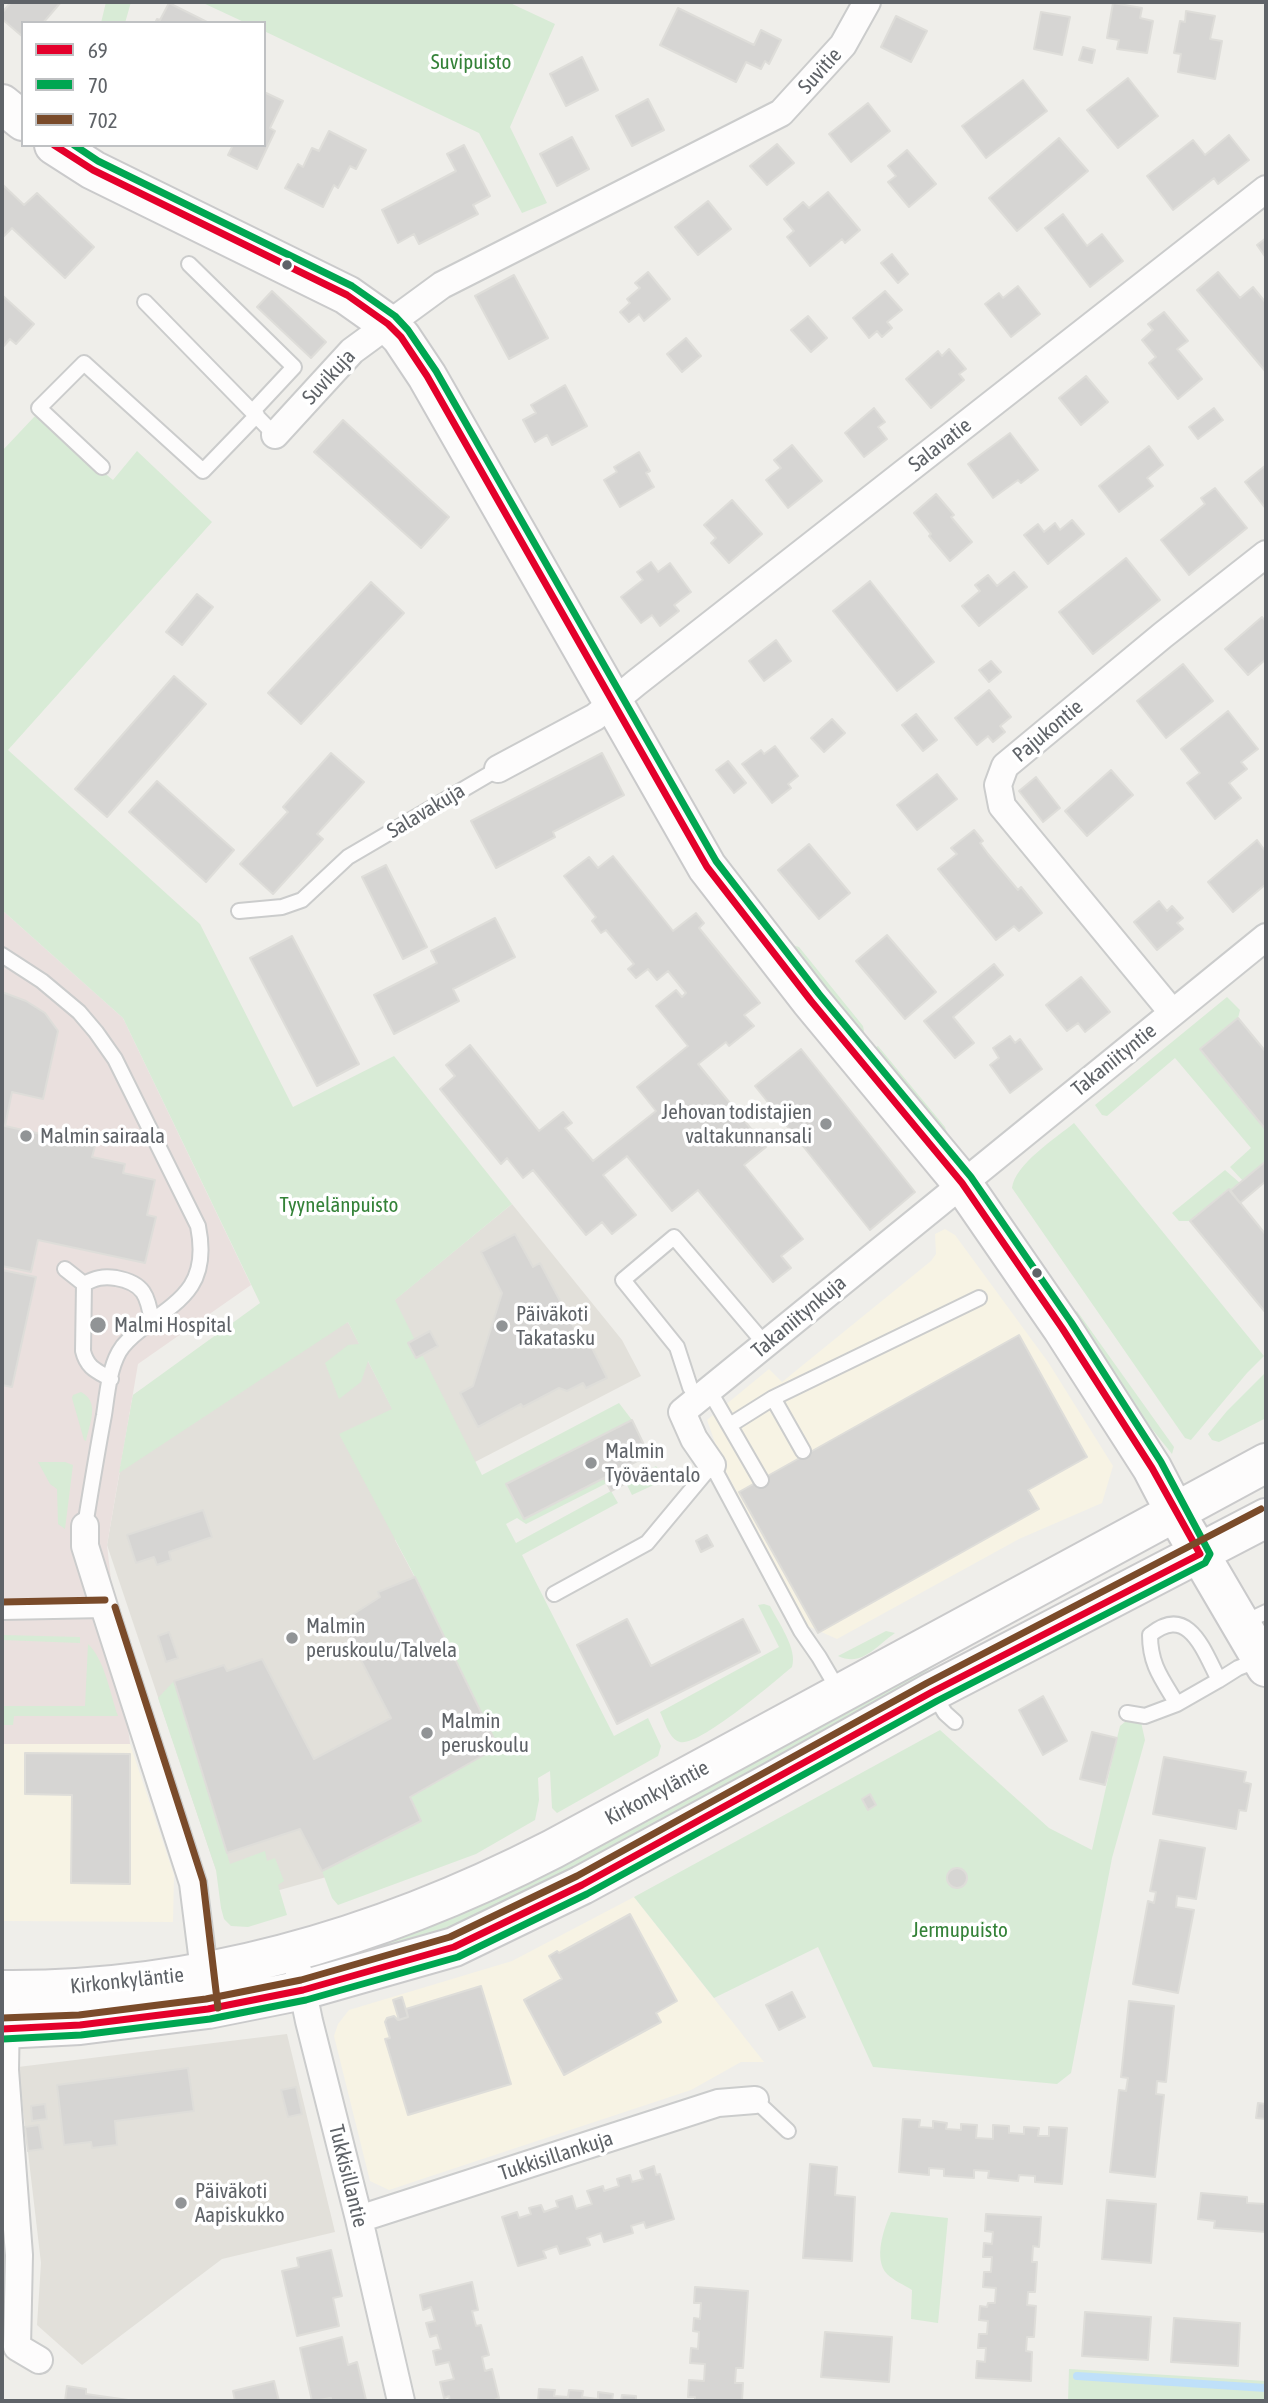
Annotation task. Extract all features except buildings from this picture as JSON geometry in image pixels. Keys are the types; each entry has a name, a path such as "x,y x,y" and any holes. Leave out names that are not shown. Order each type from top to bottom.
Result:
{"main road":[{"path":"2,104 21,119"},
{"path":"57,147 93,170 347,295 388,324 401,337 426,376 707,867 811,1001 962,1183 1068,1338 1152,1468 1200,1554 1254,1618 1264,1663"},
{"name":"Kirkonkyläntie","path":"4,2029 80,2025 206,1991 295,1951 386,1923 496,1878 1266,1463"},
{"name":"Kirkonkyläntie","path":"4,1990 124,1984 206,1991 303,1990 454,1947 582,1885 932,1692 1266,1518"}],"street":[{"name":"Suvitie","path":"388,324 442,285 781,113 844,45 867,2"},
{"name":"Salavatie","path":"613,701 1266,189"},
{"name":"Suvikuja","path":"275,435 352,351 388,324"},
{"name":"Pajukontie","path":"1172,1012 1002,806 998,785 1005,766 1266,554"},
{"name":"Salavakuja","path":"498,769 595,717 613,701"},
{"name":"Takaniityntie","path":"962,1183 995,1159 1266,937"},
{"name":"Takaniitynkuja","path":"712,1465 694,1439 682,1412 962,1183"},
{"path":"85,1526 85,1546 193,1883 206,1991"},
{"name":"Tukkisillantie","path":"295,1951 401,2401"},
{"path":"4,1990 5,2070 19,2255 17,2347 39,2360"},
{"name":"Tukkisillankuja","path":"359,2219 718,2103 755,2100"}],"lane":[{"path":"102,467 39,408 84,363 203,471 294,367 189,264"},
{"path":"145,302 275,435"},
{"name":"Salavakuja","path":"239,911 282,907 302,900 348,857 498,769"},
{"path":"2,955 42,981 79,1012 115,1059 198,1226 202,1247 201,1262 187,1292 173,1307 132,1336 118,1353 85,1526"},
{"path":"761,1480 730,1426 703,1395 690,1387 677,1347 622,1280 674,1237 765,1345"},
{"path":"65,1269 84,1284"},
{"path":"84,1284 97,1277 109,1277 136,1284 149,1304 152,1322"},
{"path":"84,1284 85,1361 90,1368 111,1379"},
{"path":"730,1426 774,1398 979,1298"},
{"path":"774,1398 803,1451"},
{"path":"554,1594 647,1543 712,1465 801,1631 840,1694"},
{"path":"2,1612 105,1610"},
{"path":"1177,1704 1154,1666 1150,1652 1150,1635 1161,1626 1172,1623 1187,1628 1219,1680"},
{"path":"1127,1713 1145,1716 1177,1704 1238,1668 1264,1663"},
{"path":"932,1692 955,1723"},
{"path":"755,2100 788,2131"}],"shaded area":[{"name":"Malmi Hospital","path":"2,910 123,1018 251,1285 138,1364 107,1545 130,1744 2,1744"},
{"name":"Päiväkoti Takatasku","path":"512,1204 622,1340 641,1376 475,1462 462,1458 387,1306"},
{"path":"945,1229 955,1235 1048,1362 1113,1466 1102,1503 1019,1539 837,1639 808,1626 724,1468 707,1420 769,1369 782,1382 931,1261 936,1254 935,1234"},
{"name":"Malmin peruskoulu/Talvela","path":"348,1322 393,1410 395,1540 525,1785 384,1861 233,1903 216,1870 107,1545 133,1395 158,1378"},
{"path":"2,1744 130,1744 174,1875 173,1922 2,1921"},
{"path":"634,1897 764,2062 741,2062 691,2090 389,2190 370,2181 334,2036 338,2024 349,2010 512,1961"},
{"name":"Päiväkoti Aapiskukko","path":"287,2034 335,2232 222,2259 82,2365 37,2325 41,2263 18,2067"}],"green space":[{"path":"106,2 131,2 126,21 101,21"},
{"name":"Suvipuisto","path":"201,2 508,2 555,24 510,127 547,203 522,213 479,133 266,32 266,21 242,21"},
{"name":"Tyynelänpuisto","path":"35,416 113,480 137,451 212,522 8,750 200,924 293,1107 394,1056 512,1204 395,1300 482,1475 619,1403 632,1420 506,1484 524,1519 604,1478 607,1483 526,1524 517,1518 506,1524 516,1543 611,1491 618,1503 522,1555 614,1736 648,1718 661,1746 658,1756 557,1813 552,1808 550,1771 538,1778 539,1800 535,1820 476,1854 338,1905 332,1898 322,1871 421,1821 410,1797 498,1747 415,1577 339,1434 392,1409 368,1361 361,1382 339,1399 325,1363 348,1345 359,1344 348,1322 119,1473 133,1395 260,1303 123,1018 2,910 2,451"},
{"path":"789,947 799,947 863,1026 864,1031 860,1035"},
{"path":"1227,997 1240,1010 1238,1018 1201,1049 1266,1130 1266,1161 1243,1181 1230,1167 1251,1148 1175,1058 1107,1116 1102,1115 1095,1105"},
{"path":"878,1046 945,1127 947,1133 943,1137 872,1049"},
{"path":"1074,1123 1264,1356 1191,1440 1185,1438 1012,1188 1014,1179 1028,1161"},
{"path":"1225,1170 1240,1183 1230,1191 1228,1189 1190,1221 1179,1221 1172,1213"},
{"path":"1077,1311 1174,1447 1172,1454 1115,1383 1072,1315"},
{"path":"1266,1372 1266,1418 1219,1442 1212,1440 1208,1434"},
{"path":"81,1392 87,1396 92,1407 86,1441 72,1398"},
{"path":"38,1462 65,1462 73,1465 65,1529 58,1524 57,1489 50,1484"},
{"path":"656,1466 663,1476 658,1483 632,1495 626,1483"},
{"path":"758,1605 770,1606 786,1636 792,1652 792,1667 719,1724 690,1741 676,1740 670,1734 660,1712 779,1647"},
{"path":"886,1631 895,1633 868,1654 854,1659 838,1656"},
{"path":"3,1635 80,1637 80,1643 2,1640"},
{"path":"88,1644 103,1668 118,1716 14,1716 13,1725 2,1725 2,1706 85,1706"},
{"path":"937,1656 940,1662 844,1728 518,1903 380,1954 376,1940"},
{"path":"174,1681 230,1864 265,1851 267,1861 275,1858 284,1881 278,1885 287,1915 248,1927 231,1926 224,1919 216,1870 158,1698"},
{"name":"Jermupuisto","path":"1126,1721 1141,1722 1145,1740 1112,1858 1071,2073 1057,2084 873,2067 818,1947 714,1998 634,1897 940,1730 1049,1828 1092,1850 1120,1726"},
{"path":"891,2212 948,2218 938,2323 911,2319 912,2290 889,2276 883,2268 881,2243"},
{"path":"1069,2369 1266,2381 1266,2401 1068,2401"}],"waterway":[{"path":"1077,2376 1266,2388"}],"transit line":[{"name":"69","path":"2,2029 80,2025 208,2009 303,1990 454,1947 582,1885 932,1692 1200,1554 1152,1468 1062,1328 962,1183 811,1001 707,867 427,376 401,337 388,324 347,295 93,170 57,147"},
{"name":"70","path":"3,2039 81,2035 210,2019 306,2000 458,1957 587,1894 937,1701 1205,1563 1210,1554 1161,1462 1071,1322 971,1177 819,994 716,861 436,371 408,330 395,316 352,286 98,161 77,147"},
{"name":"702","path":"2,2018 79,2015 206,1999 301,1980 450,1937 577,1876 927,1683 1261,1509"},
{"name":"702","path":"2,1602 105,1600"},
{"name":"702","path":"115,1607 203,1881 218,2008"}],"place":[{"name":"Jehovan todistajien valtakunnansali","path":"826,1124"},
{"name":"Malmin sairaala","path":"26,1136"},
{"name":"Malmi Hospital","path":"98,1325"},
{"name":"Päiväkoti Takatasku","path":"502,1326"},
{"name":"Malmin Työväentalo","path":"591,1463"},
{"name":"Malmin peruskoulu/Talvela","path":"292,1638"},
{"name":"Malmin peruskoulu","path":"427,1733"},
{"name":"Päiväkoti Aapiskukko","path":"181,2203"}]}
